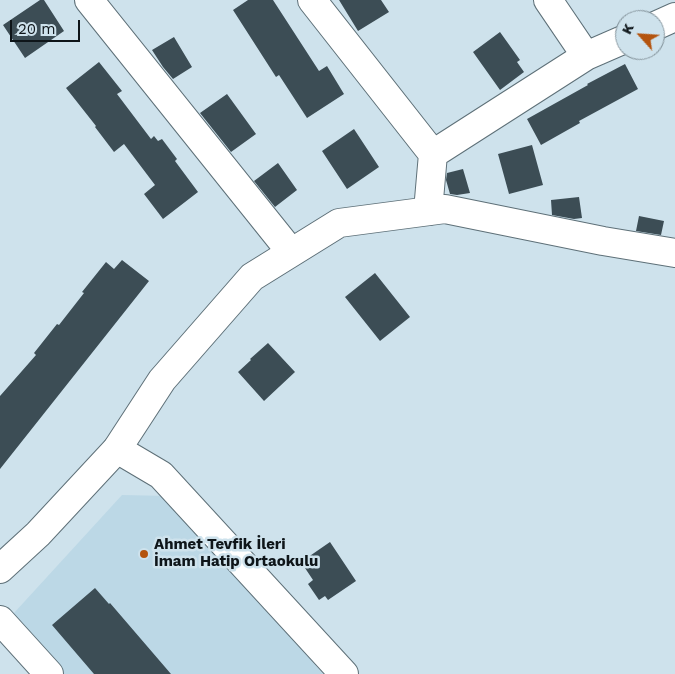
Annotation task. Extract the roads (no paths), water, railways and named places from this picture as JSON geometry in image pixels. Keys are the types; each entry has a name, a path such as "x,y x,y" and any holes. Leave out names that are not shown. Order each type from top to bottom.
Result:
{"street":[{"path":"89,0 291,252"},
{"path":"312,0 432,154 428,211"},
{"path":"548,0 586,56"},
{"path":"432,154 586,56 615,43"},
{"path":"0,569 38,534 117,449 162,380 252,277 339,223 445,209 603,241 675,253"},
{"path":"117,449 161,475 344,674"},
{"path":"0,620 49,674"}],"place":[{"name":"Ahmet Tevfik İleri İmam Hatip Ortaokulu","path":"144,554"}]}
